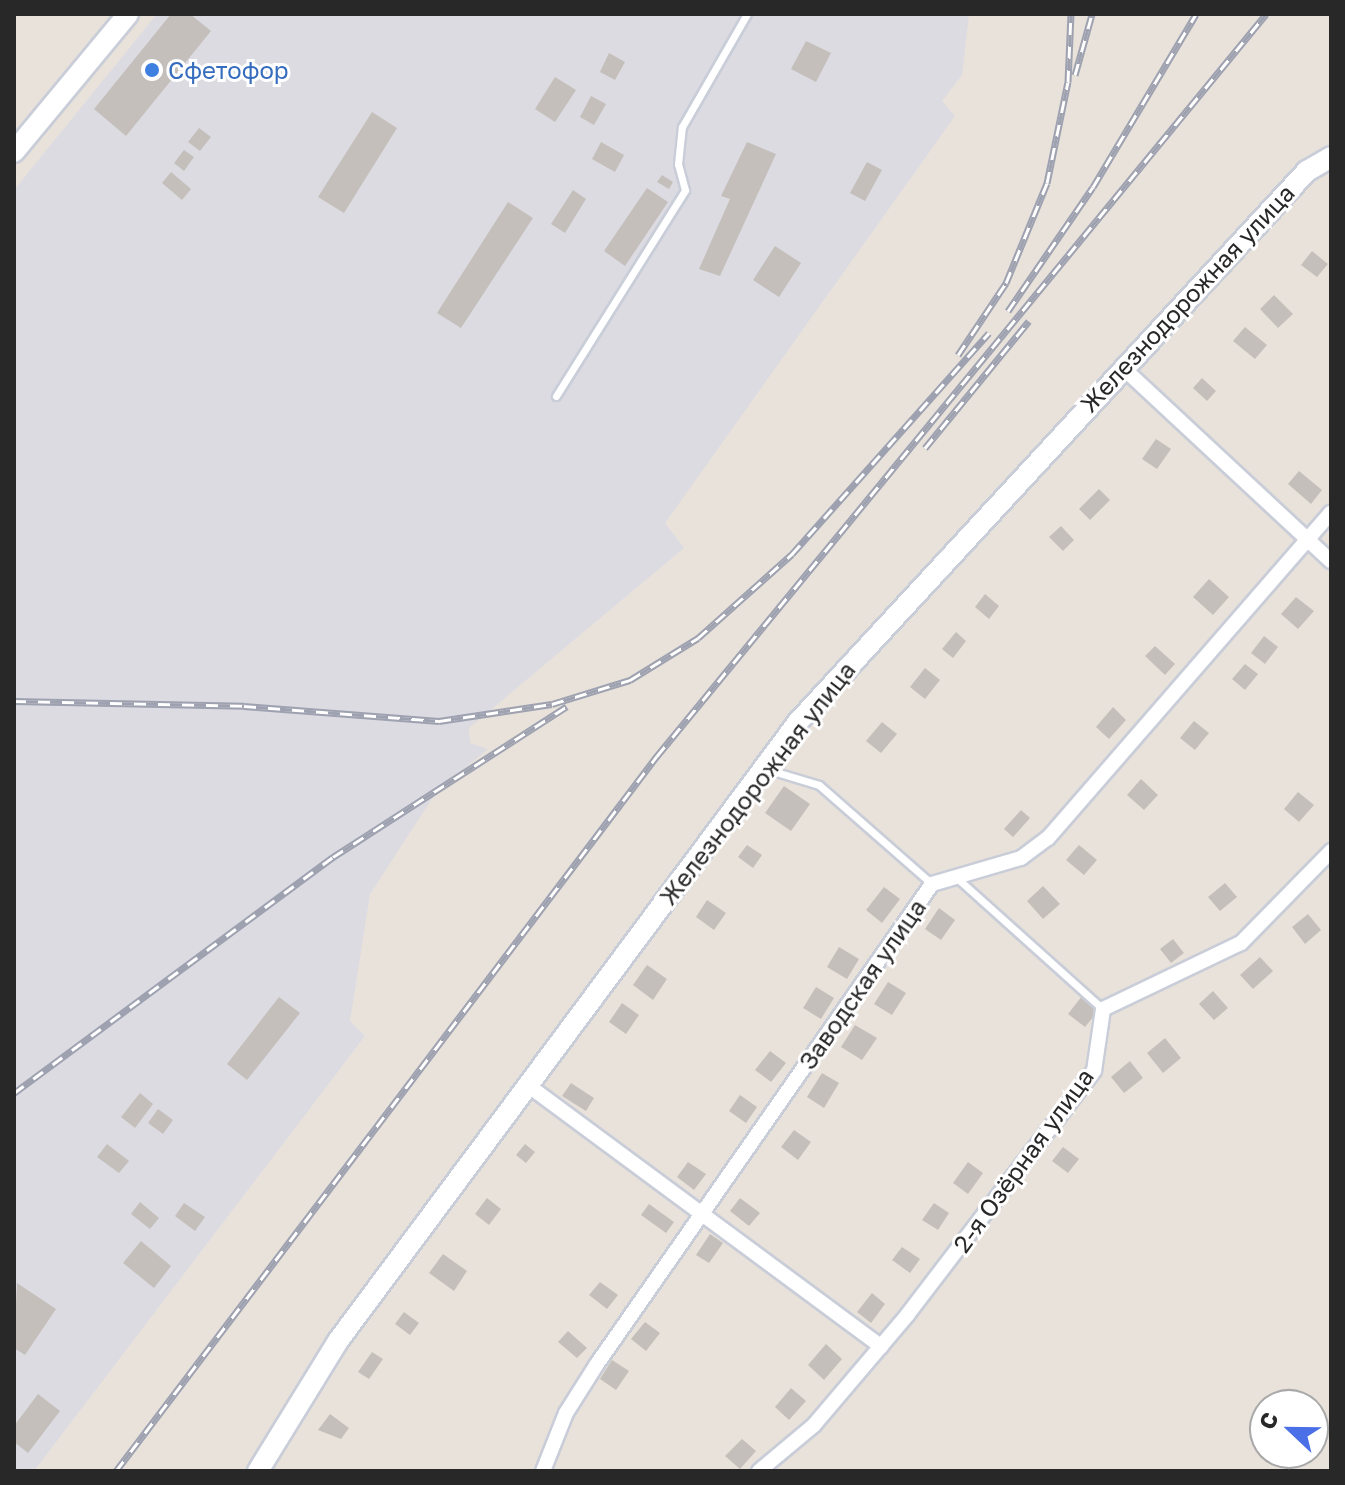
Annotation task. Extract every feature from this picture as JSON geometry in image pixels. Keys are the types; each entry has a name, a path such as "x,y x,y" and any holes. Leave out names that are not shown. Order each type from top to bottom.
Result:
{"street":[{"path":"15,149 128,14"},
{"name":"Железнодорожная улица","path":"258,1471 338,1341 764,768 912,590 1307,171 1331,157"},
{"path":"1122,367 1307,543 1331,561"},
{"name":"Заводская улица","path":"543,1471 566,1413 932,884 958,879 1021,858 1048,838 1331,513"},
{"path":"1103,1009 1241,943 1331,851"},
{"name":"2-я Озёрная улица","path":"759,1471 814,1425 881,1346 1094,1071 1103,1009"},
{"path":"529,1086 704,1210 881,1346"}],"lane":[{"path":"556,396 685,190 678,164 682,127 747,14"},
{"path":"764,768 819,785 932,884"},
{"path":"958,879 1103,1009"}],"shaded area":[{"path":"157,14 969,14 962,75 942,101 955,116 665,523 684,548 469,728 470,743 488,749 437,791 370,894 350,1021 365,1036 34,1471 14,1471 14,190"}],"building":[{"name":"Сфетофор","path":"171,14 190,14 211,31 126,136 94,109"},
{"path":"806,41 831,53 816,82 791,69"},
{"path":"609,53 625,62 615,80 600,72"},
{"path":"555,77 576,90 555,122 535,109"},
{"path":"591,96 606,104 594,125 580,117"},
{"path":"372,112 397,128 344,213 318,197"},
{"path":"199,128 211,137 200,151 188,142"},
{"path":"601,142 624,155 615,172 592,159"},
{"path":"747,142 776,154 720,276 699,269 730,199 721,196"},
{"path":"184,150 194,157 184,171 174,163"},
{"path":"867,162 882,170 865,201 850,193"},
{"path":"171,172 191,189 182,200 162,183"},
{"path":"662,175 673,182 669,189 657,182"},
{"path":"647,188 668,202 625,266 604,251"},
{"path":"573,190 586,199 565,233 551,224"},
{"path":"508,202 533,218 461,328 437,313"},
{"path":"775,246 801,263 779,297 753,280"},
{"path":"1312,251 1328,264 1317,277 1301,265"},
{"path":"1274,295 1293,314 1278,328 1260,309"},
{"path":"1245,327 1267,345 1255,359 1233,341"},
{"path":"1202,378 1216,391 1207,401 1193,388"},
{"path":"1156,439 1171,449 1157,469 1142,459"},
{"path":"1299,471 1322,490 1311,504 1288,484"},
{"path":"1099,489 1110,500 1090,520 1079,509"},
{"path":"1061,526 1074,540 1063,551 1049,537"},
{"path":"1209,579 1229,597 1213,615 1193,597"},
{"path":"985,594 999,606 989,619 975,607"},
{"path":"1296,597 1314,611 1298,629 1281,614"},
{"path":"956,632 966,641 953,658 942,649"},
{"path":"1264,636 1278,647 1265,664 1251,653"},
{"path":"1155,646 1175,664 1165,675 1145,656"},
{"path":"1245,664 1258,674 1245,690 1232,679"},
{"path":"925,668 940,680 925,699 910,687"},
{"path":"1113,707 1126,720 1109,739 1096,727"},
{"path":"1194,721 1209,733 1195,750 1180,738"},
{"path":"882,722 897,734 881,753 866,741"},
{"path":"1141,779 1158,795 1144,810 1127,795"},
{"path":"784,786 810,804 791,831 765,813"},
{"path":"1298,792 1314,805 1299,822 1284,809"},
{"path":"1021,810 1030,818 1013,837 1004,829"},
{"path":"747,845 762,855 753,868 738,857"},
{"path":"1079,845 1097,860 1084,875 1066,860"},
{"path":"1225,883 1237,897 1220,911 1208,897"},
{"path":"1043,886 1060,904 1043,919 1027,901"},
{"path":"884,887 900,899 882,923 866,910"},
{"path":"707,900 726,913 714,930 696,917"},
{"path":"939,908 955,920 941,940 925,929"},
{"path":"1308,914 1321,930 1305,944 1292,927"},
{"path":"1173,939 1184,953 1171,963 1160,949"},
{"path":"839,947 859,959 847,979 827,967"},
{"path":"1260,957 1273,971 1253,989 1240,975"},
{"path":"647,965 667,979 653,1000 633,985"},
{"path":"888,982 906,993 892,1015 874,1004"},
{"path":"816,987 834,998 821,1019 803,1008"},
{"path":"1213,991 1228,1008 1214,1020 1199,1004"},
{"path":"1082,996 1099,1010 1085,1027 1068,1014"},
{"path":"279,997 300,1013 247,1080 227,1064"},
{"path":"622,1003 639,1015 626,1034 609,1022"},
{"path":"855,1025 877,1038 862,1060 841,1047"},
{"path":"1165,1038 1181,1058 1163,1073 1147,1053"},
{"path":"770,1051 786,1063 771,1082 755,1070"},
{"path":"1130,1061 1143,1078 1124,1093 1111,1077"},
{"path":"822,1073 839,1083 824,1108 807,1097"},
{"path":"571,1083 594,1098 586,1111 562,1096"},
{"path":"140,1093 153,1104 135,1128 121,1117"},
{"path":"740,1095 757,1107 746,1123 729,1111"},
{"path":"158,1109 173,1120 163,1134 148,1123"},
{"path":"794,1130 811,1142 798,1160 781,1147"},
{"path":"107,1144 129,1161 119,1173 97,1157"},
{"path":"525,1144 535,1152 526,1163 516,1155"},
{"path":"1063,1147 1079,1159 1068,1173 1052,1161"},
{"path":"688,1162 706,1174 694,1190 677,1177"},
{"path":"968,1162 983,1173 968,1194 953,1183"},
{"path":"487,1198 501,1209 489,1225 475,1214"},
{"path":"740,1198 760,1213 749,1226 730,1211"},
{"path":"140,1202 159,1218 150,1229 131,1214"},
{"path":"184,1203 205,1217 195,1231 175,1216"},
{"path":"934,1203 949,1213 938,1230 922,1220"},
{"path":"649,1204 674,1222 666,1233 641,1215"},
{"path":"710,1234 723,1243 709,1263 696,1255"},
{"path":"141,1241 171,1266 154,1288 123,1263"},
{"path":"902,1247 920,1259 910,1273 892,1260"},
{"path":"443,1254 467,1271 454,1291 429,1273"},
{"path":"600,1282 618,1295 607,1309 589,1295"},
{"path":"17,1283 56,1309 25,1355 14,1348"},
{"path":"872,1293 885,1304 871,1323 857,1312"},
{"path":"404,1312 419,1323 410,1335 395,1324"},
{"path":"645,1322 660,1333 646,1351 631,1339"},
{"path":"568,1331 587,1348 577,1358 558,1342"},
{"path":"826,1344 842,1359 824,1380 808,1365"},
{"path":"372,1352 383,1359 369,1379 358,1372"},
{"path":"612,1360 629,1371 616,1390 600,1379"},
{"path":"791,1388 806,1401 789,1420 775,1407"},
{"path":"38,1394 60,1411 28,1453 14,1442 14,1426"},
{"path":"330,1414 349,1428 341,1439 318,1430"},
{"path":"742,1439 756,1451 740,1469 725,1456"}],"railway":[{"path":"958,355 1006,283 1047,183 1068,82 1071,14"},
{"path":"1075,75 1092,14"},
{"path":"1008,311 1093,187 1196,14"},
{"path":"116,1471 657,756 1266,14"},
{"path":"925,448 1029,321"},
{"path":"14,701 244,706 439,721 552,704 630,680 698,638 792,554 989,333"},
{"path":"14,1093 333,857 567,706"}],"place":[{"name":"Сфетофор","path":"152,70"}]}
